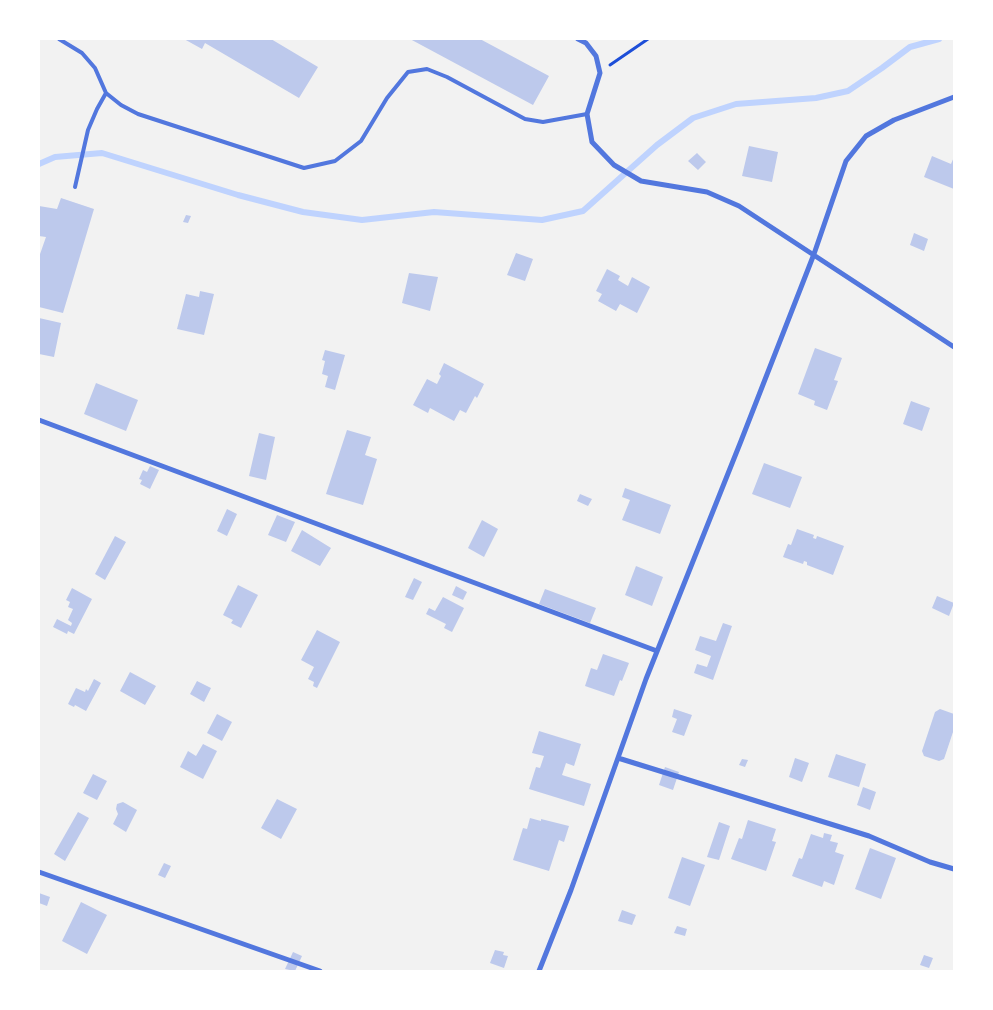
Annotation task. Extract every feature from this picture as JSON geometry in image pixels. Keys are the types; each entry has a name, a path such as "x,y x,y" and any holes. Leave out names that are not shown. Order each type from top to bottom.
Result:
{"street":[{"path":"578,39 586,44 596,56 600,73 586,114 592,142 614,165 639,179 707,192 739,206 954,347"},
{"path":"539,971 571,890 657,651 814,254 846,161 866,136 894,120 954,97"},
{"path":"39,420 657,651"},
{"path":"618,758 869,836 954,870"},
{"path":"39,872 320,971"}],"lane":[{"path":"59,39 82,53 95,68 106,93 138,114 304,168 335,161 361,141 387,98 408,72 427,69 447,77 525,119 543,122 586,114"},
{"path":"75,187 88,130 106,93"}],"path":[{"path":"600,73 648,39"}],"building":[{"path":"184,39 271,39 318,67 299,98 205,43 202,49"},
{"path":"410,39 480,39 549,76 533,105"},
{"path":"749,146 778,152 772,182 742,176"},
{"path":"697,153 706,162 698,170 688,161"},
{"path":"932,156 951,164 954,157 954,189 924,177"},
{"path":"61,198 94,209 63,313 39,307 39,257 46,237 39,236 39,206 57,209"},
{"path":"186,215 191,216 188,223 183,222"},
{"path":"914,233 928,239 924,251 910,245"},
{"path":"516,253 533,259 525,281 507,275"},
{"path":"607,269 620,276 618,280 628,286 632,277 650,287 637,313 620,304 616,311 598,301 602,294 596,291"},
{"path":"409,273 438,277 430,311 402,303"},
{"path":"200,291 214,294 204,335 177,329 186,294 199,297"},
{"path":"39,318 61,323 54,357 39,354"},
{"path":"815,348 842,358 834,380 838,381 827,410 814,405 815,401 798,394"},
{"path":"325,350 345,355 335,390 325,387 328,376 322,374 325,361 322,360"},
{"path":"444,363 484,384 466,413 460,410 454,421 430,408 428,413 413,405 427,379 437,384"},
{"path":"96,383 138,400 126,431 84,414"},
{"path":"911,401 930,408 922,431 903,424"},
{"path":"347,430 371,437 365,455 377,459 363,505 326,494"},
{"path":"259,433 275,437 266,480 249,476"},
{"path":"764,463 802,477 790,508 752,494"},
{"path":"150,466 159,470 150,489 140,484 142,480 139,479 143,470 147,472"},
{"path":"625,488 671,505 660,534 622,520 630,500 622,497"},
{"path":"580,494 592,499 588,506 577,501"},
{"path":"227,509 237,514 227,536 217,531"},
{"path":"277,515 295,522 286,542 268,535"},
{"path":"482,520 498,529 484,557 468,548"},
{"path":"797,529 814,535 813,538 816,539 817,536 844,546 833,575 807,565 807,562 804,561 803,564 783,557 788,544 791,545"},
{"path":"302,530 331,548 320,566 291,551"},
{"path":"115,536 126,542 105,580 95,574"},
{"path":"636,566 663,577 652,606 625,595"},
{"path":"414,578 422,582 413,600 405,597"},
{"path":"238,585 258,595 241,628 231,623 233,620 223,615"},
{"path":"456,586 467,592 463,600 452,595"},
{"path":"72,588 92,599 74,634 68,631 67,634 53,627 57,619 71,626 72,623 68,620 73,609 68,607 70,602 66,600"},
{"path":"545,589 596,608 590,623 539,604"},
{"path":"937,596 954,603 949,616 932,608"},
{"path":"443,597 464,608 452,632 444,628 446,624 426,614 429,608 435,611"},
{"path":"723,623 732,626 713,680 694,673 697,664 707,667 711,656 695,650 700,636 716,641"},
{"path":"317,630 340,642 317,688 313,686 314,682 308,679 314,667 301,660"},
{"path":"603,654 629,663 614,696 585,686 591,668 597,670"},
{"path":"130,672 156,686 145,705 120,691"},
{"path":"94,679 101,683 86,711 75,705 74,707 68,704 76,688 85,692 86,689 88,691"},
{"path":"197,681 211,688 204,702 190,694"},
{"path":"674,709 692,715 684,736 672,732 677,719 672,717"},
{"path":"940,709 954,714 954,729 944,759 939,761 924,756 922,751 935,712"},
{"path":"217,714 232,722 222,741 207,733"},
{"path":"539,731 581,744 574,766 566,763 562,775 591,784 584,806 529,789 536,767 540,768 544,756 532,753"},
{"path":"203,744 217,751 203,779 180,767 188,751 196,756"},
{"path":"836,754 866,764 859,787 828,777"},
{"path":"795,758 809,763 802,782 789,777"},
{"path":"742,759 748,760 745,767 739,765"},
{"path":"665,767 679,772 673,790 659,785"},
{"path":"93,774 107,781 97,800 83,793"},
{"path":"863,787 876,792 870,810 857,805"},
{"path":"277,799 297,809 281,839 261,828"},
{"path":"123,802 137,810 126,832 113,824 118,814 117,804"},
{"path":"78,812 89,818 65,861 54,854"},
{"path":"530,818 569,826 564,842 559,840 549,871 513,860 523,828 527,829"},
{"path":"748,820 776,829 772,841 776,842 766,871 731,859 739,838 742,839"},
{"path":"719,822 730,826 719,860 707,857"},
{"path":"824,833 832,835 830,841 838,843 835,852 844,855 834,885 824,881 822,887 792,876 799,858 802,859 811,834 823,838"},
{"path":"870,848 896,858 881,899 855,889"},
{"path":"682,857 705,865 690,906 668,898"},
{"path":"164,863 171,866 165,878 158,875"},
{"path":"39,893 50,897 47,906 39,903"},
{"path":"81,902 107,915 87,954 62,941"},
{"path":"622,910 636,915 632,925 618,921"},
{"path":"677,926 687,929 685,936 674,933"},
{"path":"495,950 504,952 503,955 508,956 504,968 490,963"},
{"path":"293,952 302,956 295,971 285,969"},
{"path":"924,955 933,958 929,968 920,965"}],"waterway":[{"path":"39,164 55,157 102,153 238,195 303,212 362,220 434,212 542,220 583,211 657,145 693,118 736,104 816,98 848,91 910,47 939,39"}]}
